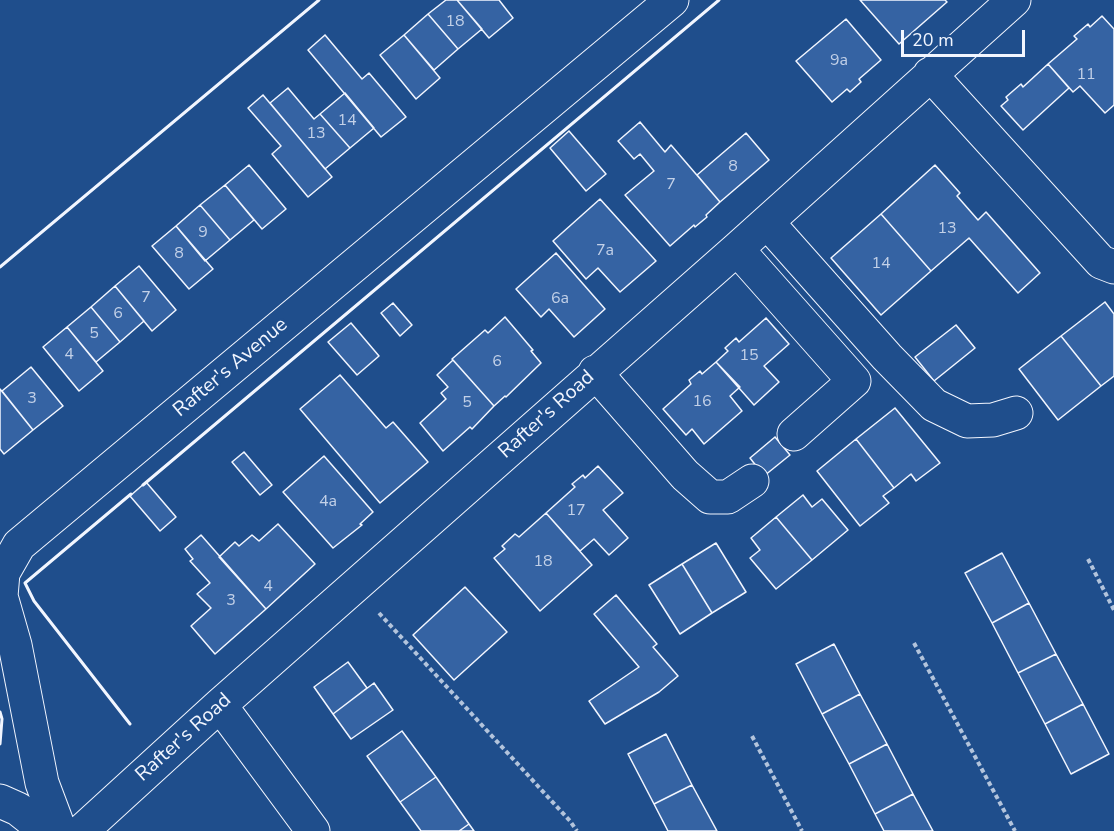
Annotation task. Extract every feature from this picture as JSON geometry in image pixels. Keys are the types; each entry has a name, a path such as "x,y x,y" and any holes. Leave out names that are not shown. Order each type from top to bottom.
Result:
{"street":[{"name":"Rafter's Avenue","path":"60,831 42,783 15,645 1,596 3,573 19,545 672,0"},
{"name":"Rafter's Road","path":"82,831 220,705 737,249 1014,0"},
{"path":"930,74 1101,262 1114,267"},
{"path":"766,222 887,357 934,405 967,421 993,420 1016,413"},
{"path":"737,249 854,381 794,434"},
{"path":"595,372 685,476 710,497 728,497 752,481"},
{"path":"220,705 313,831"},
{"path":"0,801 18,809 46,831"}],"path":[{"path":"1088,559 1114,610"},
{"path":"356,586 577,831"},
{"path":"914,644 1015,831"},
{"path":"752,736 802,831"}],"building":[{"path":"446,0 457,0 482,29 458,49 428,14"},
{"path":"457,0 499,0 513,18 489,38"},
{"path":"860,0 945,0 947,2 899,44"},
{"path":"428,14 458,49 434,70 404,35"},
{"path":"1102,16 1114,29 1114,105 1105,113 1080,86 1073,92 1048,64 1077,39 1074,36 1088,24 1090,27"},
{"path":"846,19 881,60 859,79 861,82 850,92 847,89 832,102 796,61"},
{"path":"325,35 362,79 369,73 406,117 381,137 308,50"},
{"path":"404,35 440,78 416,99 380,55"},
{"path":"1048,64 1069,88 1023,130 1001,106 1008,100 1006,97 1021,84 1023,87"},
{"path":"288,88 314,119 320,114 350,148 325,169 270,103"},
{"path":"345,93 374,128 350,148 320,114"},
{"path":"263,95 332,177 308,197 272,154 281,146 248,108"},
{"path":"640,122 665,152 671,145 720,202 706,215 707,217 670,246 625,195 654,171 640,154 634,159 618,141"},
{"path":"569,131 606,174 586,191 550,148"},
{"path":"746,133 769,160 720,202 697,175"},
{"path":"249,165 286,209 262,229 225,185"},
{"path":"935,165 960,193 957,196 978,220 986,212 1040,273 1018,293 969,238 931,271 881,214"},
{"path":"225,185 254,220 230,240 200,205"},
{"path":"600,199 656,261 620,292 598,268 586,279 553,241"},
{"path":"200,205 230,240 205,261 176,226"},
{"path":"881,214 931,271 881,315 831,258"},
{"path":"176,226 213,269 189,289 152,246"},
{"path":"556,253 605,309 574,337 549,309 541,317 516,289"},
{"path":"139,266 176,310 152,331 115,286"},
{"path":"115,286 144,321 120,342 91,307"},
{"path":"1105,302 1114,314 1114,376 1101,386 1061,336"},
{"path":"393,303 412,325 400,336 381,313"},
{"path":"91,307 120,342 96,362 67,327"},
{"path":"505,317 541,363 494,406 452,359 485,330 488,333"},
{"path":"766,318 789,344 764,366 779,382 754,405 716,362 728,351 725,348 736,338 739,342"},
{"path":"351,323 379,356 357,375 328,342"},
{"path":"956,325 975,348 934,381 915,357"},
{"path":"67,327 103,371 79,391 43,347"},
{"path":"1061,336 1101,386 1058,420 1019,369"},
{"path":"453,360 494,406 472,429 470,427 443,451 420,423 446,399 441,393 448,387 437,375"},
{"path":"716,362 740,387 730,396 742,411 704,444 692,429 686,435 663,409 691,384 689,380 700,371 702,374"},
{"path":"31,367 63,406 33,430 2,391"},
{"path":"340,375 386,428 393,422 428,462 380,503 300,409"},
{"path":"0,389 33,430 4,454 0,449"},
{"path":"895,408 940,463 916,481 911,474 894,488 856,439"},
{"path":"775,437 790,455 764,476 750,458"},
{"path":"856,439 894,488 883,496 889,503 860,526 817,471"},
{"path":"244,452 272,485 260,495 232,462"},
{"path":"324,456 373,512 360,524 362,525 333,548 283,492"},
{"path":"598,466 623,493 603,510 628,538 609,555 594,539 580,551 546,513 575,487 572,484 583,475 585,478"},
{"path":"146,482 176,517 160,531 130,496"},
{"path":"803,495 812,507 822,499 848,530 812,560 776,517"},
{"path":"546,513 592,565 540,611 494,558 505,549 502,546 515,534 519,537"},
{"path":"776,517 812,560 776,589 750,558 760,550 751,538"},
{"path":"278,524 315,564 266,609 219,557 235,542 239,546 252,535 259,541"},
{"path":"201,535 266,609 215,654 191,626 211,608 197,594 210,583 190,561 193,559 185,549"},
{"path":"716,543 746,592 712,613 682,564"},
{"path":"1002,553 1029,603 992,623 965,573"},
{"path":"682,564 712,613 680,634 649,585"},
{"path":"465,587 507,632 454,680 413,635"},
{"path":"616,595 657,644 653,647 678,676 659,692 605,724 589,701 639,667 594,614"},
{"path":"1029,603 1056,654 1018,673 992,623"},
{"path":"834,644 860,694 822,714 796,664"},
{"path":"1056,654 1083,704 1045,724 1018,673"},
{"path":"348,662 367,688 333,714 314,687"},
{"path":"374,683 393,710 351,739 333,714"},
{"path":"860,694 887,744 849,764 822,714"},
{"path":"1083,704 1109,754 1071,774 1045,724"},
{"path":"402,731 436,777 400,802 367,756"},
{"path":"666,734 692,785 654,804 628,754"},
{"path":"887,744 913,794 875,814 849,764"},
{"path":"436,777 469,824 459,831 421,831 400,802"},
{"path":"692,785 717,831 668,831 654,804"},
{"path":"913,794 933,831 884,831 875,814"},
{"path":"469,824 474,831 459,831"}],"wall":[{"path":"0,267 319,0"},
{"path":"143,485 719,0"},
{"path":"130,724 34,601 25,583 131,494"},
{"path":"0,712 2,719 0,744"}]}
